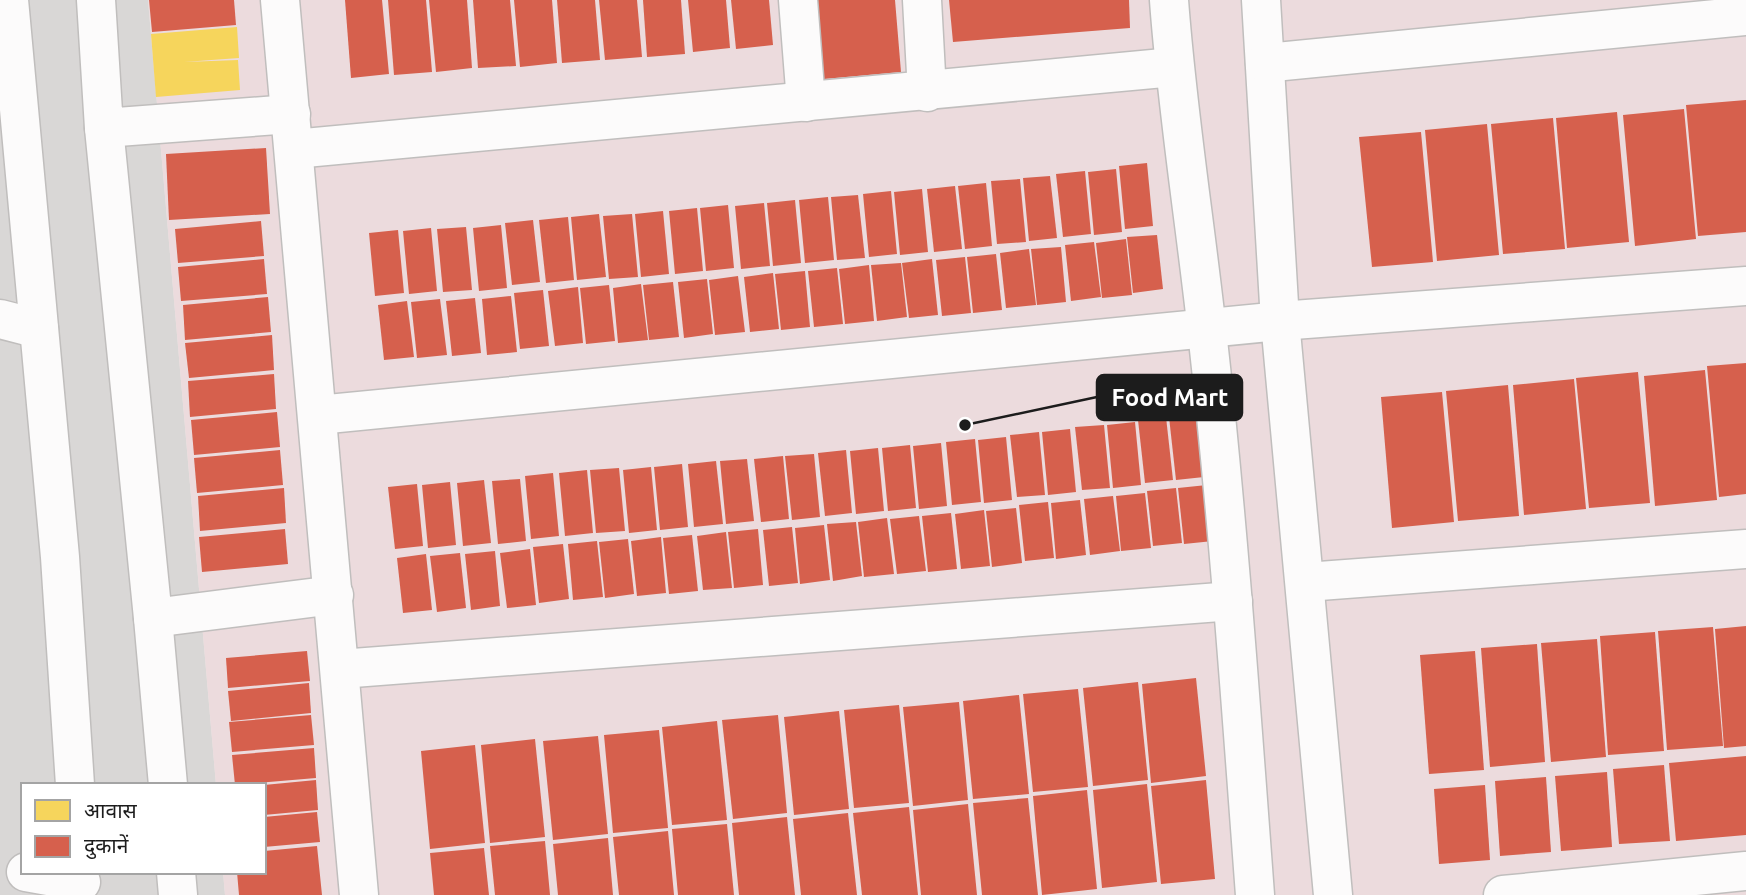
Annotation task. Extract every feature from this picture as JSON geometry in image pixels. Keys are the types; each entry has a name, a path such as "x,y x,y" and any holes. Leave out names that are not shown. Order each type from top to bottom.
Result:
{"street":[{"path":"9,0 60,557 75,783"},
{"path":"96,0 104,128 168,783"},
{"path":"280,0 359,895"},
{"path":"798,0 806,102"},
{"path":"922,0 927,92"},
{"path":"1169,0 1174,67 1207,330 1233,601 1255,895"},
{"path":"1261,0 1280,321 1333,895"},
{"path":"1265,63 1746,16"},
{"path":"104,128 293,132 806,102 1174,67"},
{"path":"318,415 1280,321 1746,286"},
{"path":"0,319 39,330"},
{"path":"1306,582 1746,549"},
{"path":"153,618 334,595"},
{"path":"340,669 1233,601"},
{"path":"0,866 21,871"},
{"path":"1503,895 1746,871"},
{"path":"34,874 81,883"},
{"path":"176,874 178,895"}],"shaded area":[{"path":"0,0 148,0 216,783 21,783 21,874 223,874 225,895 0,895"},
{"path":"148,0 1746,0 1746,895 225,895 223,874 266,874 266,783 216,783"}],"building: आवास":[{"path":"237,27 239,58 184,62 238,60 240,90 156,97 151,34"}],"building: दुकानें":[{"path":"149,0 234,0 236,25 152,32"},
{"path":"345,0 382,0 389,74 351,78"},
{"path":"388,0 426,0 432,72 394,75"},
{"path":"429,0 467,0 472,68 436,72"},
{"path":"473,0 510,0 516,66 478,68"},
{"path":"514,0 552,0 557,63 520,67"},
{"path":"557,0 595,0 600,60 562,63"},
{"path":"599,0 637,0 642,57 605,60"},
{"path":"643,0 681,0 685,54 647,57"},
{"path":"688,0 726,0 730,48 693,52"},
{"path":"731,0 769,0 773,45 736,49"},
{"path":"815,0 895,0 901,72 824,79"},
{"path":"949,0 1129,0 1130,28 953,42"},
{"path":"1746,100 1746,232 1698,236 1686,105"},
{"path":"1684,109 1696,239 1635,246 1623,115"},
{"path":"1617,112 1629,242 1567,248 1556,118"},
{"path":"1553,118 1565,249 1503,254 1491,124"},
{"path":"1487,124 1499,255 1437,261 1425,130"},
{"path":"1421,132 1433,262 1372,267 1359,137"},
{"path":"266,148 270,214 169,220 166,154"},
{"path":"1147,163 1153,226 1125,229 1119,166"},
{"path":"1116,169 1122,232 1094,235 1088,172"},
{"path":"1085,171 1091,234 1063,237 1056,174"},
{"path":"1050,176 1057,238 1029,241 1023,178"},
{"path":"1020,179 1026,242 997,244 991,181"},
{"path":"986,183 992,246 965,249 958,186"},
{"path":"955,186 962,249 934,252 927,189"},
{"path":"922,189 928,252 900,255 894,192"},
{"path":"891,191 897,254 869,257 863,194"},
{"path":"858,195 865,258 837,260 831,197"},
{"path":"828,197 834,260 805,263 799,200"},
{"path":"795,200 801,263 773,266 767,203"},
{"path":"764,203 770,266 741,269 735,206"},
{"path":"728,205 734,268 706,271 700,208"},
{"path":"697,208 703,271 675,274 669,211"},
{"path":"663,211 669,274 641,277 635,214"},
{"path":"599,214 606,277 577,280 571,217"},
{"path":"632,214 638,277 609,279 603,216"},
{"path":"568,217 574,280 546,283 539,220"},
{"path":"533,220 540,282 512,285 505,223"},
{"path":"261,221 264,256 178,263 175,229"},
{"path":"501,225 507,288 479,291 473,228"},
{"path":"466,227 472,290 443,292 437,229"},
{"path":"431,228 437,291 409,294 403,231"},
{"path":"398,230 404,293 375,296 369,233"},
{"path":"1157,235 1163,289 1133,293 1127,237"},
{"path":"1126,239 1132,295 1102,298 1096,243"},
{"path":"1094,242 1101,297 1071,301 1065,245"},
{"path":"1061,247 1066,302 1037,305 1031,249"},
{"path":"1029,249 1036,305 1006,308 1000,253"},
{"path":"996,254 1002,310 973,313 967,257"},
{"path":"965,257 971,313 942,316 936,260"},
{"path":"264,259 267,294 181,301 178,267"},
{"path":"932,259 938,315 909,318 902,263"},
{"path":"901,263 907,317 877,321 871,265"},
{"path":"869,265 874,321 845,324 839,269"},
{"path":"837,268 843,324 814,327 808,271"},
{"path":"805,271 810,327 781,330 775,274"},
{"path":"773,273 779,329 750,332 744,277"},
{"path":"738,276 745,332 715,335 709,280"},
{"path":"707,279 713,334 684,338 678,282"},
{"path":"673,282 679,337 649,340 643,285"},
{"path":"641,284 648,340 618,343 613,288"},
{"path":"609,285 615,341 586,344 580,288"},
{"path":"578,287 583,343 555,346 548,291"},
{"path":"543,290 549,346 520,349 514,293"},
{"path":"511,296 517,352 487,355 482,299"},
{"path":"268,297 271,332 185,340 183,305"},
{"path":"475,298 481,353 452,356 446,301"},
{"path":"440,299 447,355 417,358 411,302"},
{"path":"407,301 414,357 384,360 378,305"},
{"path":"272,335 274,370 189,378 185,343"},
{"path":"1746,363 1746,494 1719,497 1707,366"},
{"path":"1705,370 1717,500 1655,506 1644,376"},
{"path":"1638,372 1650,503 1589,508 1576,378"},
{"path":"274,374 276,409 190,417 188,381"},
{"path":"1574,379 1586,509 1524,515 1513,385"},
{"path":"1508,385 1519,516 1458,521 1446,391"},
{"path":"1442,392 1454,522 1392,528 1381,397"},
{"path":"277,412 280,447 194,455 191,420"},
{"path":"1198,414 1204,477 1176,480 1169,417"},
{"path":"1166,417 1173,480 1145,483 1138,420"},
{"path":"1135,422 1141,485 1113,488 1107,425"},
{"path":"1104,425 1110,488 1082,490 1075,427"},
{"path":"1070,429 1076,492 1048,495 1042,432"},
{"path":"1039,432 1045,495 1017,497 1010,435"},
{"path":"1006,437 1012,500 984,503 978,440"},
{"path":"975,439 981,502 952,505 946,442"},
{"path":"941,443 947,506 919,509 913,446"},
{"path":"910,445 916,508 888,511 882,448"},
{"path":"878,448 884,511 856,514 850,451"},
{"path":"280,450 283,485 197,493 194,458"},
{"path":"846,450 852,513 825,516 818,453"},
{"path":"814,454 820,517 792,520 785,456"},
{"path":"783,456 789,519 761,522 754,459"},
{"path":"747,459 754,521 726,524 720,461"},
{"path":"716,461 723,524 694,527 688,464"},
{"path":"682,464 688,527 660,530 654,467"},
{"path":"651,467 657,530 629,533 623,470"},
{"path":"619,468 625,531 596,533 590,470"},
{"path":"587,470 593,533 565,536 559,473"},
{"path":"553,473 559,536 531,539 525,476"},
{"path":"520,479 526,541 498,544 492,481"},
{"path":"484,480 491,543 463,546 457,483"},
{"path":"450,482 456,545 428,548 422,485"},
{"path":"417,484 423,546 395,549 388,487"},
{"path":"1207,485 1213,541 1184,544 1178,488"},
{"path":"284,488 286,523 200,531 198,496"},
{"path":"1176,488 1182,543 1153,546 1147,491"},
{"path":"1145,493 1151,548 1121,551 1116,496"},
{"path":"1113,496 1120,551 1090,555 1084,499"},
{"path":"1080,500 1086,555 1056,559 1051,503"},
{"path":"1048,502 1054,558 1025,561 1019,505"},
{"path":"1016,508 1022,563 992,567 986,511"},
{"path":"984,510 990,566 961,569 955,514"},
{"path":"951,513 957,569 928,572 922,516"},
{"path":"919,516 926,571 897,574 890,519"},
{"path":"887,518 894,574 864,577 858,522"},
{"path":"856,522 862,576 833,581 827,524"},
{"path":"824,525 830,580 800,584 795,528"},
{"path":"792,527 798,583 769,586 763,530"},
{"path":"285,529 288,564 202,572 199,537"},
{"path":"758,529 763,585 734,588 728,532"},
{"path":"726,532 732,588 703,590 697,536"},
{"path":"692,535 698,591 669,594 663,538"},
{"path":"661,537 666,593 637,596 631,541"},
{"path":"628,539 634,594 605,598 599,542"},
{"path":"597,541 603,597 573,600 568,544"},
{"path":"563,544 569,599 539,603 533,547"},
{"path":"530,549 536,605 507,608 500,553"},
{"path":"495,551 500,606 471,610 465,554"},
{"path":"460,553 466,608 437,612 430,556"},
{"path":"426,554 432,610 403,613 397,558"},
{"path":"1746,626 1746,746 1724,748 1715,629"},
{"path":"1713,627 1723,746 1667,750 1658,631"},
{"path":"1655,632 1664,751 1608,755 1600,636"},
{"path":"1597,639 1606,757 1551,762 1541,643"},
{"path":"1537,644 1545,762 1490,767 1481,648"},
{"path":"307,651 310,681 228,688 226,658"},
{"path":"1475,651 1484,770 1429,774 1420,655"},
{"path":"1196,678 1206,776 1151,783 1142,684"},
{"path":"1138,682 1148,780 1093,786 1083,688"},
{"path":"309,683 311,713 231,721 228,691"},
{"path":"1078,689 1088,787 1033,792 1023,694"},
{"path":"1019,695 1029,794 973,799 963,701"},
{"path":"959,702 968,800 913,806 903,707"},
{"path":"899,705 909,803 854,808 844,710"},
{"path":"839,711 849,809 794,815 784,717"},
{"path":"311,715 314,745 232,752 229,722"},
{"path":"778,715 787,813 733,819 722,720"},
{"path":"717,721 727,820 672,825 662,727"},
{"path":"659,730 668,828 613,833 604,735"},
{"path":"598,736 608,834 553,840 543,741"},
{"path":"535,739 545,837 490,843 481,745"},
{"path":"475,745 485,843 430,849 421,751"},
{"path":"314,748 316,778 235,783 232,755"},
{"path":"1746,756 1746,835 1676,841 1669,763"},
{"path":"1664,765 1670,841 1619,844 1613,769"},
{"path":"1607,772 1612,847 1561,851 1555,776"},
{"path":"1546,777 1551,852 1500,856 1495,781"},
{"path":"316,780 318,810 266,815 266,785"},
{"path":"1206,780 1215,879 1161,884 1151,786"},
{"path":"1147,784 1157,882 1102,888 1093,790"},
{"path":"1485,785 1490,860 1439,864 1434,789"},
{"path":"1087,790 1097,889 1042,895 1033,796"},
{"path":"1028,798 1038,895 982,895 973,803"},
{"path":"968,804 977,895 921,895 913,810"},
{"path":"909,807 918,895 862,895 853,813"},
{"path":"317,812 320,842 266,847 266,817"},
{"path":"848,813 857,895 801,895 793,819"},
{"path":"787,817 795,895 739,895 732,823"},
{"path":"727,824 734,895 678,895 672,829"},
{"path":"668,831 674,895 619,895 613,837"},
{"path":"608,838 613,895 558,895 553,844"},
{"path":"545,841 550,895 495,895 490,846"},
{"path":"317,846 322,895 239,895 237,874 266,874 266,851"},
{"path":"484,848 489,895 434,895 430,853"}],"place":[{"name":"Food Mart","path":"965,425"}]}
